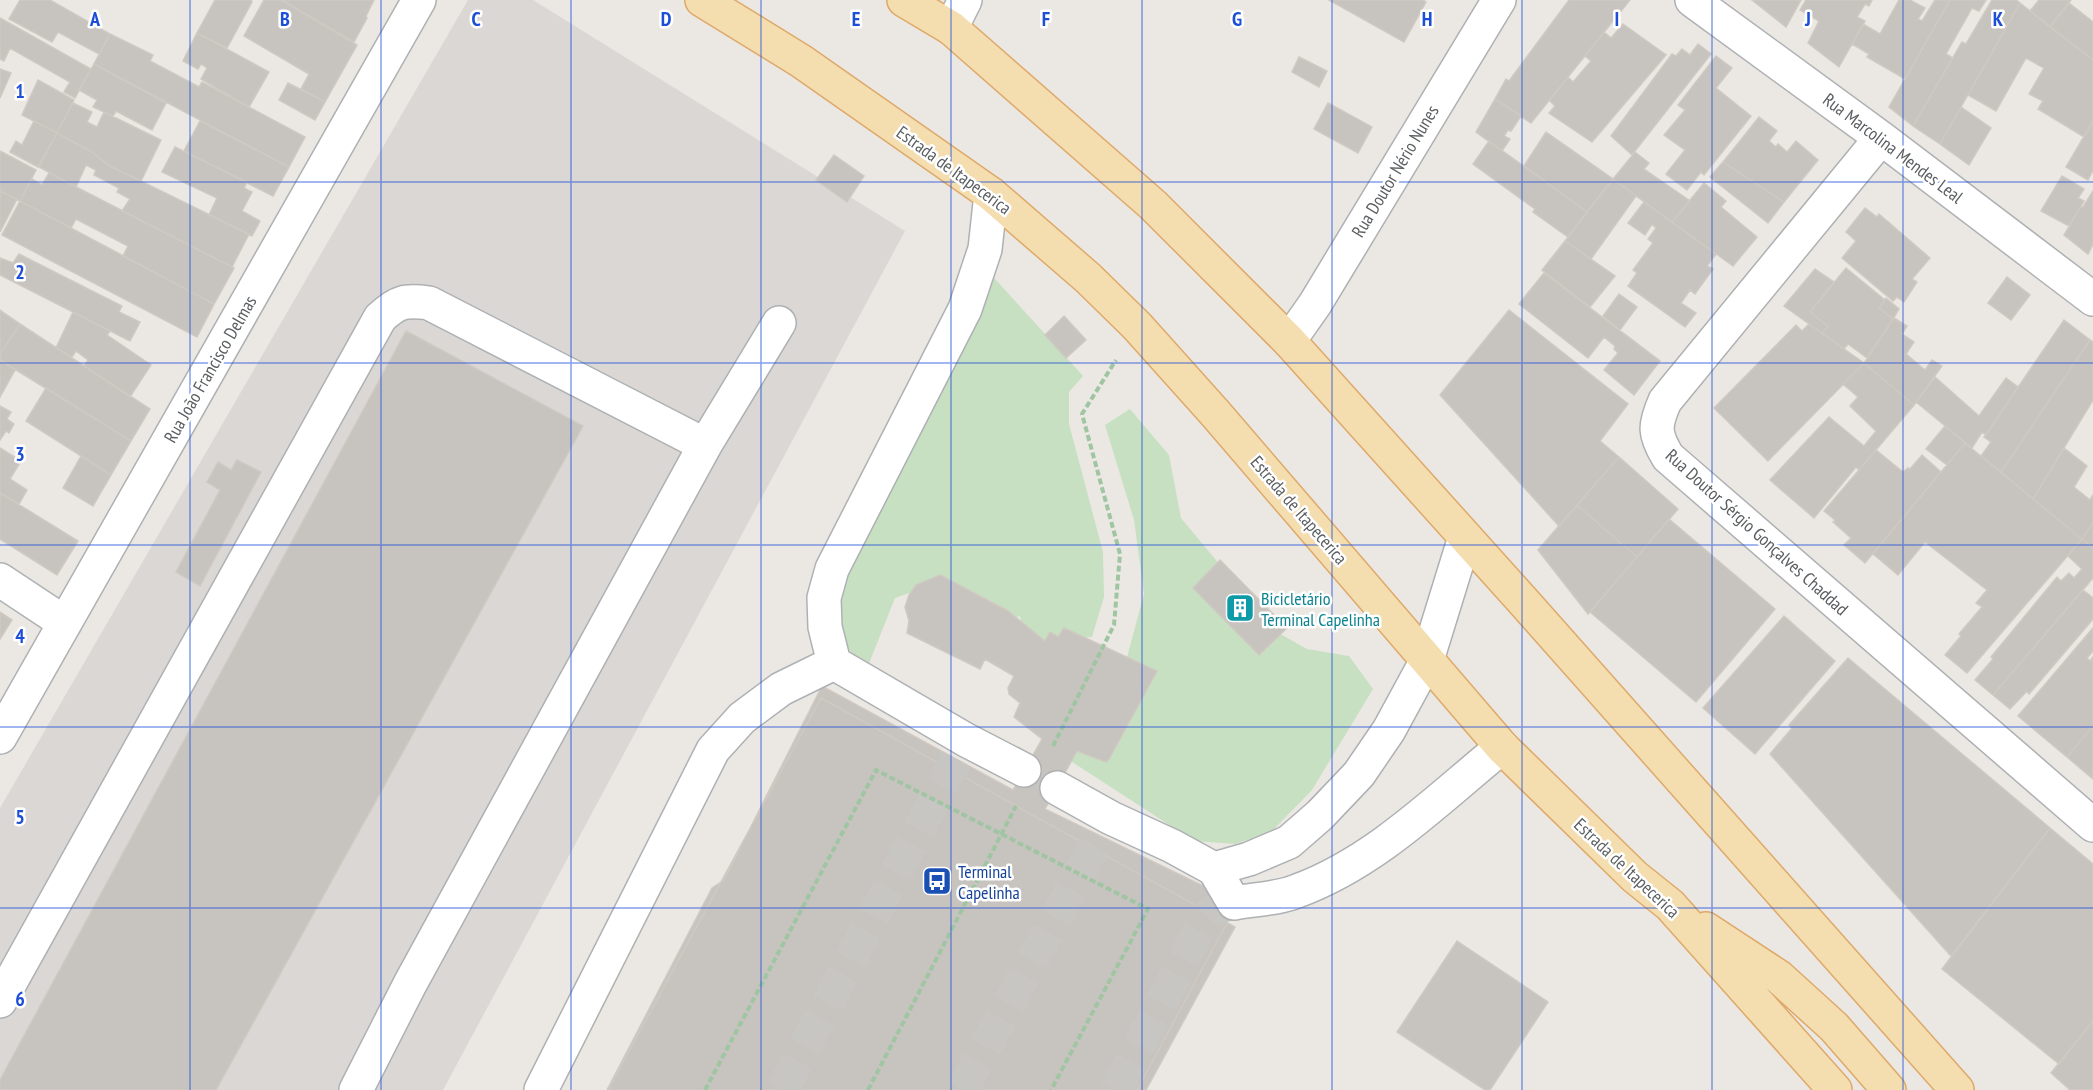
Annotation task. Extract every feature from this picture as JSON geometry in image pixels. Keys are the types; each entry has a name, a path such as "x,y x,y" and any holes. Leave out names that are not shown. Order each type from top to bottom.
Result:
{"main road":[{"name":"Estrada de Itapecerica","path":"702,0 801,61 991,194 1088,278 1137,326 1222,421 1502,747 1635,877 1670,905 1834,1090"},
{"path":"904,0 958,14 1289,341 1957,1090"},
{"path":"1670,905 1779,977 1834,1027 1889,1090"}],"street":[{"name":"Rua João Francisco Delmas","path":"0,737 419,0"},
{"name":"Rua Doutor Nério Nunes","path":"1289,341 1315,304 1499,0"},
{"name":"Rua Marcolina Mendes Leal","path":"1692,0 1881,138 2093,299"},
{"name":"Rua Doutor Sérgio Gonçalves Chaddad","path":"1881,138 1665,402 1657,419 1658,440 1668,457 2093,825"},
{"path":"991,194 985,249 965,309 832,569 824,598 825,627 834,663 961,749 1036,763"},
{"path":"0,1001 380,318 393,306 409,301 429,303 705,445"},
{"path":"356,1090 410,984 705,445 779,323"},
{"path":"1214,869 1250,859 1290,842 1320,815 1359,774 1389,730 1427,660 1465,537"},
{"path":"0,580 65,623"},
{"path":"541,1090 713,750 742,718 781,689 834,663"},
{"path":"1058,788 1106,827 1173,846 1214,869 1234,903 1294,892 1326,880 1404,830 1502,747"}],"path":[{"path":"1036,763 1114,625 1120,554 1082,414 1137,326"},
{"path":"705,1090 876,770 1148,909 1052,1090"},
{"path":"868,1090 1016,806"}],"shaded area":[{"path":"468,0 533,0 905,231 443,1090 0,1090 0,808"}],"green space":[{"path":"988,271 1083,376 1069,392 1069,424 1103,552 1104,597 1092,637 1025,641 1020,616 991,626 924,588 895,598 866,671 839,637 835,601 973,326"},
{"path":"1130,409 1169,455 1181,518 1275,631 1307,649 1349,656 1373,689 1312,790 1271,832 1235,844 1194,841 1069,760 1126,661 1144,594 1134,520 1105,425"}],"building":[{"path":"20,0 50,0 110,34 99,54 58,32 52,42 9,19"},
{"path":"215,0 251,0 252,2 227,48 197,33"},
{"path":"264,0 281,0 357,45 325,102 301,89 309,74 244,36"},
{"path":"282,0 374,0 354,42"},
{"path":"1329,0 1423,0 1426,2 1404,42"},
{"path":"1569,0 1630,0 1531,123 1495,99 1506,79 1509,81"},
{"path":"1752,0 1801,0 1786,27"},
{"path":"1806,0 1872,0 1869,6 1865,4 1857,17 1865,21 1839,67 1808,43 1819,21 1800,10"},
{"path":"1899,0 1910,0 1925,8 1918,19 1922,21 1935,0 1950,0 1905,79 1867,57 1869,54 1852,44 1863,24 1880,34"},
{"path":"1950,0 1986,0 1979,11 1972,8 1946,54 1953,58 1913,126 1889,107"},
{"path":"1992,0 2016,0 2020,3 1940,144 1913,126 1962,42 1966,44"},
{"path":"2039,0 2071,0 2050,27 2030,11"},
{"path":"2020,3 2093,60 2093,121 2084,137 2038,109 2043,101 2029,94 2044,68 2026,58 1996,111 1968,95"},
{"path":"2069,3 2093,22 2093,60 2050,27"},
{"path":"0,18 91,69 75,98 64,92 70,82 10,48 4,61 0,59"},
{"path":"1623,24 1666,55 1592,142 1549,113 1555,106 1549,100 1568,77 1573,82 1591,61 1585,56 1604,32 1611,38"},
{"path":"197,33 269,72 249,107 201,79 207,68 201,64 198,69 183,61"},
{"path":"110,34 153,55 150,61 199,87 202,82 305,137 289,167 94,64"},
{"path":"1698,44 1711,54 1632,155 1611,136 1672,54 1676,56 1682,49 1690,55"},
{"path":"1716,56 1732,68 1716,88 1751,116 1704,175 1701,172 1687,190 1666,174 1685,150 1664,135 1685,110 1678,105"},
{"path":"1299,57 1327,71 1319,87 1292,72"},
{"path":"94,64 166,103 152,130 116,111 113,116 93,107 97,100 79,90"},
{"path":"0,69 11,73 0,98"},
{"path":"38,80 74,100 57,133 22,115"},
{"path":"288,83 325,102 315,120 279,100"},
{"path":"1495,99 1521,116 1511,131 1508,130 1504,136 1510,139 1502,151 1476,132"},
{"path":"73,103 92,112 87,122 97,127 104,112 161,140 141,181 110,166 92,152 57,133"},
{"path":"1328,103 1372,127 1358,153 1314,129"},
{"path":"1961,107 1991,128 1969,165 1940,144"},
{"path":"1759,117 1777,131 1769,141 1776,147 1778,144 1787,152 1796,141 1818,160 1784,202 1723,162"},
{"path":"34,121 57,133 38,167 10,152 16,141 22,145"},
{"path":"200,121 289,167 273,196 184,151"},
{"path":"2093,121 2093,170 2088,180 2066,167"},
{"path":"1546,132 1613,179 1587,212 1524,166"},
{"path":"57,133 92,152 110,166 249,234 232,267 122,211 130,199 117,192 119,188 94,175 96,170 86,165 76,187 39,167"},
{"path":"1489,141 1587,212 1568,237 1533,212 1535,209 1473,164"},
{"path":"175,147 247,182 244,188 252,192 242,211 260,221 252,236 209,215 217,198 162,172"},
{"path":"0,151 36,170 20,201 0,191"},
{"path":"1635,152 1649,163 1644,169 1690,201 1672,222 1613,179"},
{"path":"834,155 864,176 847,202 816,180"},
{"path":"1723,162 1784,202 1768,223 1710,177"},
{"path":"49,173 234,268 214,304 123,256 128,246 76,219 71,228 20,201 32,179 42,185"},
{"path":"2062,176 2084,189 2078,198 2084,201 2069,226 2041,211"},
{"path":"1613,179 1636,196 1591,259 1565,241"},
{"path":"1704,183 1726,201 1721,207 1757,237 1733,266 1672,222"},
{"path":"0,191 17,199 0,232"},
{"path":"2093,191 2093,244 2088,254 2064,235"},
{"path":"20,201 214,304 197,337 2,235"},
{"path":"1644,202 1716,254 1707,266 1713,269 1695,294 1690,290 1681,303 1696,313 1685,327 1628,286 1637,273 1633,270 1653,243 1648,239 1656,228 1652,224 1645,235 1628,223"},
{"path":"1865,208 1877,217 1879,214 1930,258 1912,279 1917,282 1904,302 1897,297 1893,301 1842,258 1856,241 1846,232"},
{"path":"1565,241 1615,276 1590,307 1542,270"},
{"path":"19,254 122,306 119,312 140,322 130,341 0,275 0,258 13,263"},
{"path":"1846,268 1885,300 1879,308 1893,319 1867,358 1848,344 1844,349 1822,333 1828,326 1810,312"},
{"path":"1815,269 1834,282 1810,312 1828,326 1822,333 1784,306"},
{"path":"1544,273 1660,361 1634,395 1604,370 1618,353 1614,349 1615,346 1604,337 1588,358 1519,304"},
{"path":"2007,277 2030,295 2011,320 1988,303"},
{"path":"1619,294 1637,307 1620,330 1603,316"},
{"path":"1886,298 1899,309 1893,319 1879,308"},
{"path":"0,310 20,324 0,354"},
{"path":"1509,310 1628,404 1600,441 1619,457 1559,526 1440,395"},
{"path":"73,312 110,331 107,335 151,365 130,397 84,366 88,360 76,351 72,357 56,348"},
{"path":"1064,316 1086,340 1066,358 1045,335"},
{"path":"1894,318 1907,326 1902,334 1914,342 1906,354 1925,370 1932,360 1942,366 1914,405 1864,363"},
{"path":"2064,320 2090,340 2001,472 1981,456 1991,442 1984,437"},
{"path":"20,324 150,409 131,441 0,360 0,354"},
{"path":"1809,324 1864,363 1768,461 1714,408 1796,325 1802,331"},
{"path":"406,331 583,426 216,1090 0,1090 0,1080"},
{"path":"2090,340 2093,342 2093,400 2033,499 2001,472"},
{"path":"0,360 15,370 0,397"},
{"path":"1864,363 1914,405 1859,470 1856,467 1814,518 1770,480 1829,417 1864,446 1876,431 1850,406 1858,397 1843,384"},
{"path":"1935,377 1979,416 2006,378 2018,387 1986,435 1982,432 1972,448 1916,402"},
{"path":"46,388 131,441 111,475 26,421"},
{"path":"0,406 11,412 7,419 14,424 9,433 6,431 0,440"},
{"path":"1945,426 1965,443 1947,465 1926,449"},
{"path":"1965,443 2082,539 1967,673 1945,655 1982,607 1976,603 1987,590 1925,542 1898,575 1873,554"},
{"path":"0,448 21,461 10,479 27,490 19,504 0,493"},
{"path":"2064,448 2087,466 2074,487 2090,500 2093,495 2093,523 2082,539 2033,499"},
{"path":"1876,450 1903,472 1910,469 1922,455 1941,472 1865,563 1844,545 1851,538 1824,511"},
{"path":"81,456 111,475 93,506 63,488"},
{"path":"1619,457 1678,509 1637,557 1577,505"},
{"path":"237,460 261,472 200,586 176,572 220,490 207,482 218,462 231,470"},
{"path":"0,493 78,541 57,575 0,539"},
{"path":"1577,505 1637,557 1588,614 1538,550"},
{"path":"1669,519 1775,609 1696,702 1590,612"},
{"path":"2093,525 2093,547 2082,539"},
{"path":"2082,539 2093,547 2093,578 1993,695 1975,680 1993,659 1991,657 2057,577 2061,581 2069,573 2074,578 2082,569 2068,556"},
{"name":"Bicicletário Terminal Capelinha","path":"1220,560 1287,628 1259,655 1193,588"},
{"name":"Terminal Capelinha","path":"940,575 1008,611 1045,641 1050,632 1058,637 1064,628 1157,671 1109,759 1106,762 1077,751 1045,809 1234,901 1235,908 1137,1090 607,1090 712,888 724,880 822,686 1013,790 1042,739 1014,717 1020,703 1009,694 1008,688 1014,676 985,659 980,669 907,633 909,621 905,607 909,595 916,585"},
{"path":"2083,590 2093,598 2093,619 2029,694 2027,691 2010,709 1993,695"},
{"path":"0,612 12,620 0,639"},
{"path":"1784,616 1835,661 1755,754 1703,708"},
{"path":"2093,628 2093,651 2087,658 2090,661 2093,657 2093,726 2067,757 2018,716"},
{"path":"1848,658 2050,828 1951,956 1770,754 1792,728 1789,725"},
{"name":"Terminal Capelinha","path":"821,698 1235,927 1146,1090 608,1090"},
{"path":"2093,726 2093,779 2067,757"},
{"path":"2050,828 2093,864 2093,1021 2059,1064 1942,969"},
{"path":"1457,941 1548,1002 1490,1090 1485,1090 1397,1032"},
{"path":"2093,1021 2093,1090 2070,1090 2051,1073"}],"tunnel":[{"path":"782,1090 956,759"},
{"path":"962,1090 1100,836"},
{"path":"1116,1090 1204,920 1217,909 1234,903"}],"place":[{"name":"Bicicletário Terminal Capelinha","path":"1240,608"},
{"name":"Terminal Capelinha","path":"937,881"}]}
